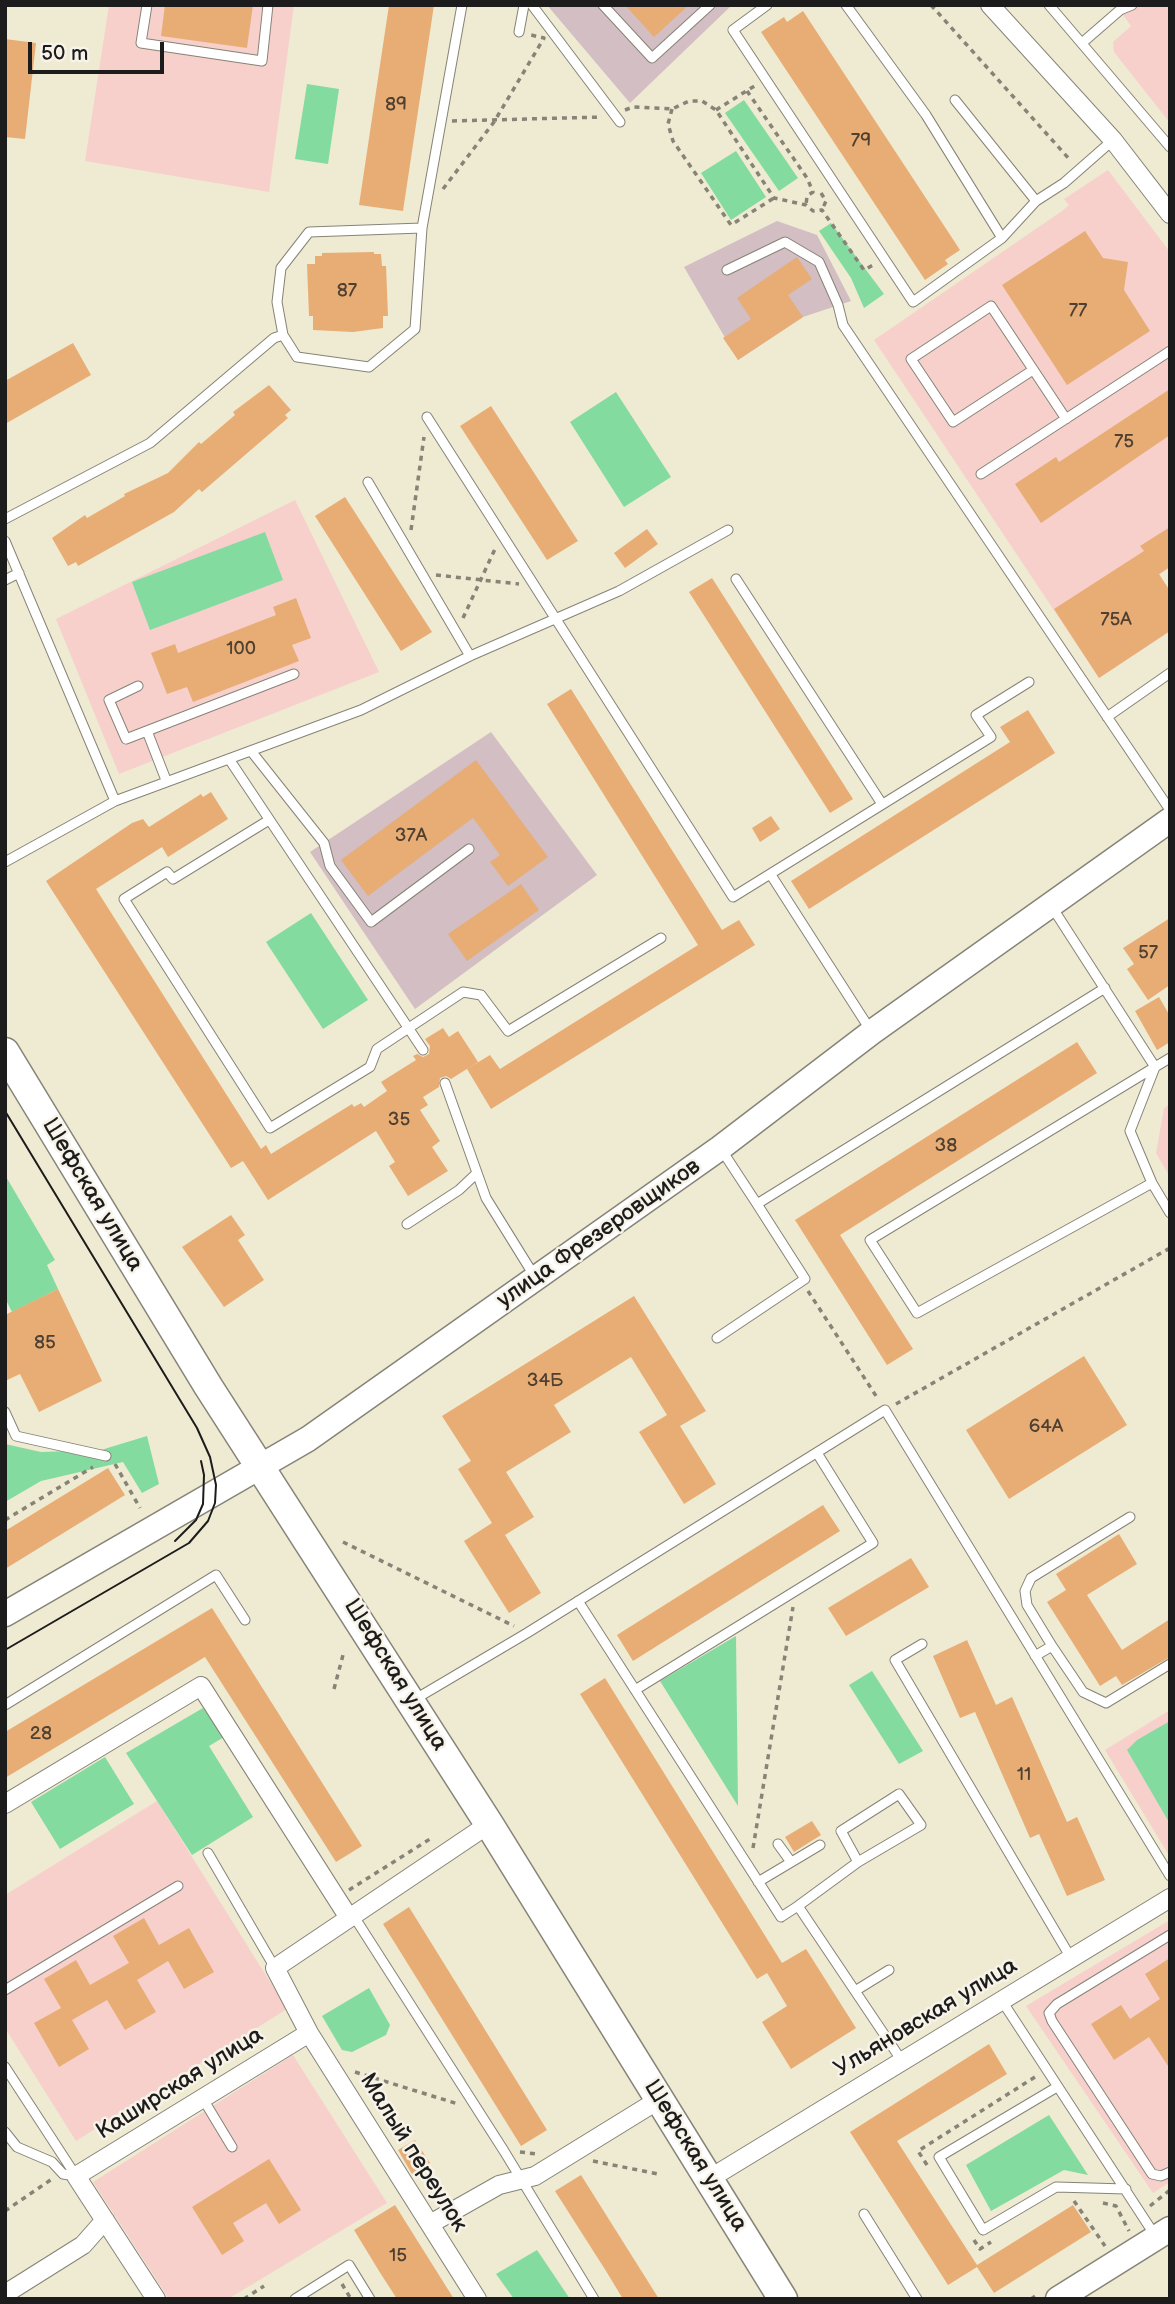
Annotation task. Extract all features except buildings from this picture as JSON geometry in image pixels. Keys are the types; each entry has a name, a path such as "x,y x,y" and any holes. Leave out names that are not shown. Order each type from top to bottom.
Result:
{"main road":[{"name":"улица Фрезеровщиков","path":"5,1614 308,1439 720,1148 872,1032 1170,820"},
{"name":"Шефская улица","path":"5,1052 259,1466 412,1701 783,2299"},
{"path":"1058,2299 1163,2233"}],"street":[{"path":"990,5 1113,141 1170,215"},
{"path":"5,1804 201,1686 351,1916"},
{"path":"275,1968 489,1824"},
{"name":"Ульяновская улица","path":"709,2179 1170,1898"},
{"name":"Малый переулок","path":"275,1968 327,2063 477,2299"},
{"name":"Каширская улица","path":"76,2176 309,2033"},
{"path":"430,2224 499,2185 545,2170 660,2099"},
{"path":"76,2176 156,2299"},
{"path":"5,2294 83,2245 104,2220"}],"lane":[{"path":"147,5 141,43 262,61 268,5"},
{"path":"422,228 309,232 281,268 277,302 283,335 297,357 369,367 415,329 422,228 439,120 462,5"},
{"path":"519,32 524,5"},
{"path":"532,5 618,117"},
{"path":"603,5 652,58 710,5"},
{"path":"767,5 733,30 913,302 1002,238 1037,201 1064,183 1077,168 1113,141"},
{"path":"846,5 926,115 1002,238"},
{"path":"1049,5 1170,147"},
{"path":"1082,43 1120,10 1132,5"},
{"path":"955,100 1037,201"},
{"path":"727,270 785,242 819,262 838,305 843,325 1170,810"},
{"path":"1033,370 953,422 911,359 991,306 1066,419"},
{"path":"5,519 150,443 274,338 283,335"},
{"path":"981,474 1170,351"},
{"path":"427,417 733,897 990,737 976,715 1029,682"},
{"path":"368,482 408,545 471,656"},
{"path":"5,862 115,800 166,779 229,759 361,710 471,656 620,592 728,530"},
{"path":"5,541 115,800"},
{"path":"5,580 19,573"},
{"path":"736,579 882,804"},
{"path":"1107,717 1170,673"},
{"path":"138,686 109,700 126,739 294,674"},
{"path":"147,731 166,779"},
{"path":"251,751 324,843 331,866 371,922 469,849"},
{"path":"229,759 424,1050"},
{"path":"270,820 173,879 167,872 124,899 270,1128 370,1067 377,1049 463,992 481,995 508,1031 661,938"},
{"path":"771,875 872,1032"},
{"path":"1051,906 1155,1067"},
{"path":"757,1204 1105,988"},
{"path":"1152,1183 917,1313 870,1240 1170,1058"},
{"path":"1155,1067 1130,1131 1152,1183 1170,1213"},
{"path":"445,1083 486,1198 536,1279"},
{"path":"717,1338 805,1279 720,1148"},
{"path":"407,1224 459,1190 477,1173"},
{"path":"412,1701 527,1633 885,1410 1170,1876"},
{"path":"5,1412 16,1436 108,1456"},
{"path":"635,1690 873,1543 817,1453"},
{"path":"1130,1517 1031,1578 1025,1591 1027,1605 1083,1692 1106,1703 1170,1664"},
{"path":"5,1705 216,1575 245,1620"},
{"path":"578,1601 781,1917 858,1862 920,1825 899,1794 841,1831 858,1862"},
{"path":"922,1644 895,1660 1071,1958"},
{"path":"1035,1656 1052,1646"},
{"path":"778,1844 791,1862"},
{"path":"758,1882 820,1845"},
{"path":"208,1853 275,1968"},
{"path":"5,1990 178,1886"},
{"path":"798,1906 902,2061"},
{"path":"351,1916 477,2110 594,2299"},
{"path":"1170,1935 1057,2004 1049,2013 1152,2174 1161,2176 1170,2172"},
{"path":"855,1991 889,1970"},
{"path":"1002,2001 1126,2189 1163,2233"},
{"path":"5,2067 76,2176"},
{"path":"1057,2087 939,2157 983,2230 1056,2187 1126,2189"},
{"path":"203,2099 232,2147"},
{"path":"5,2132 17,2147 52,2162 63,2174 76,2176"},
{"path":"864,2214 917,2299"},
{"path":"295,2299 349,2265 370,2299"}],"path":[{"path":"931,5 1077,168"},
{"path":"442,199 443,189 494,122 544,38 519,32"},
{"path":"716,110 766,79"},
{"path":"747,91 807,178 813,192 807,196 806,205"},
{"path":"439,120 494,122 618,117 633,107 672,110 689,101 702,101 716,110 774,198 806,205 813,211 822,210"},
{"path":"672,110 668,124 673,141 731,225 774,198"},
{"path":"821,193 826,201 822,210"},
{"path":"822,210 864,270 885,259"},
{"path":"408,545 427,417"},
{"path":"456,630 502,534"},
{"path":"424,574 535,586"},
{"path":"866,1383 885,1410 1170,1248"},
{"path":"108,1456 140,1508"},
{"path":"5,1520 99,1464"},
{"path":"344,1542 527,1633"},
{"path":"747,1866 753,1850 796,1591"},
{"path":"334,1689 343,1655"},
{"path":"346,1892 430,1839"},
{"path":"327,2063 477,2110"},
{"path":"5,2211 52,2181 51,2173"},
{"path":"1090,2202 1116,2206 1129,2231"},
{"path":"244,2299 264,2286"}],"shaded area":[{"path":"109,5 294,5 269,192 85,161"},
{"path":"547,5 732,5 630,103"},
{"path":"1116,5 1170,5 1170,123 1114,52 1113,42 1131,26"},
{"path":"1108,170 1170,252 1170,351 1165,354 1170,361 1170,567 1159,575 1170,591 1170,631 1099,678 874,340 1062,211 1069,205 1064,199"},
{"path":"777,221 817,235 851,301 803,317 738,360 684,267"},
{"path":"295,500 379,672 119,774 56,619"},
{"path":"491,732 597,875 415,1009 310,852"},
{"path":"1170,1104 1170,1177 1156,1153 1164,1108"},
{"path":"1170,1710 1170,1857 1105,1750"},
{"path":"157,1801 287,2009 76,2141 5,2028 5,1895"},
{"path":"1170,1920 1170,2182 1153,2193 1026,2006"},
{"path":"293,2055 387,2203 228,2299 169,2299 93,2182"}],"green space":[{"path":"307,84 339,89 328,164 295,159"},
{"path":"744,100 798,178 779,191 725,113"},
{"path":"736,151 766,197 731,220 701,173"},
{"path":"831,223 884,294 864,308 851,278 819,231"},
{"path":"616,392 671,477 624,507 570,422"},
{"path":"265,532 283,580 150,630 132,582"},
{"path":"311,913 368,1000 323,1029 266,942"},
{"path":"5,1175 55,1260 47,1265 58,1289 12,1312 5,1298"},
{"path":"147,1436 159,1484 142,1493 123,1462 41,1481 5,1502 5,1444 41,1452 101,1450"},
{"path":"736,1636 738,1806 660,1681"},
{"path":"872,1671 923,1751 899,1764 849,1685"},
{"path":"203,1708 224,1737 209,1746 253,1817 192,1855 126,1753"},
{"path":"1170,1721 1170,1824 1127,1750 1137,1740"},
{"path":"105,1757 134,1804 60,1849 31,1802"},
{"path":"369,1988 390,2025 386,2035 352,2052 342,2050 322,2016"},
{"path":"1049,2115 1088,2175 1064,2170 991,2211 966,2165"},
{"path":"537,2250 570,2299 514,2299 496,2274"}],"tram line":[{"path":"5,1111 197,1428 210,1457 216,1485 215,1503 208,1521 189,1543 5,1650"},
{"path":"175,1541 196,1520 203,1504 204,1475 201,1461"}]}
